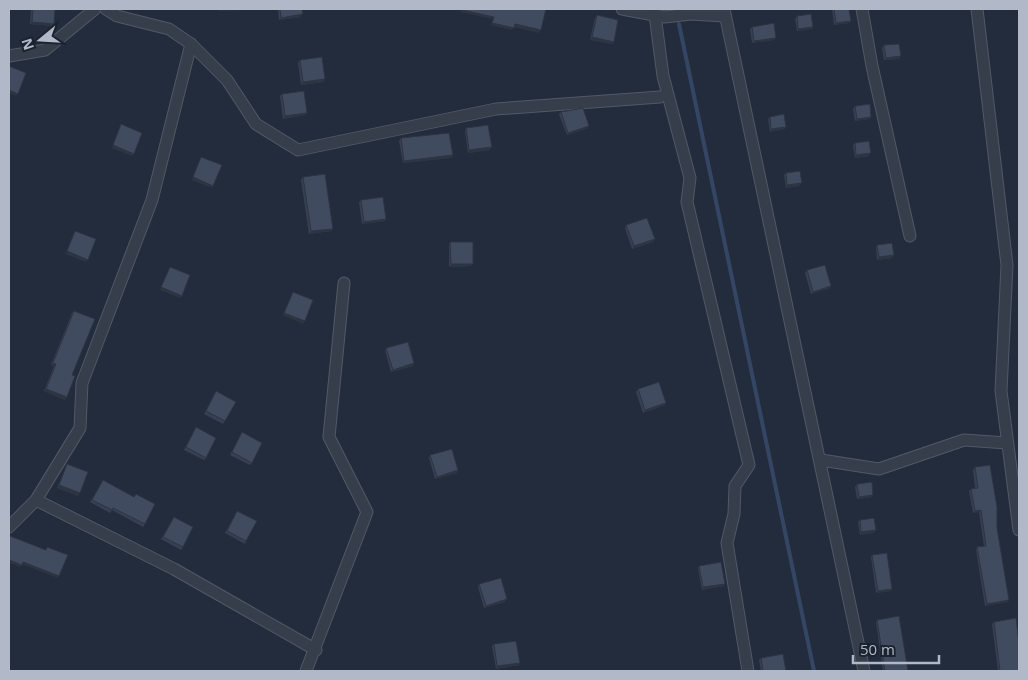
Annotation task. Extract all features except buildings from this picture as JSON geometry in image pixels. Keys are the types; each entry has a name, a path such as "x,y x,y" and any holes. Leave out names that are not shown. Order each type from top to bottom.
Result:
{"street":[{"path":"9,56 44,50 95,9"},
{"path":"106,9 117,16 169,29 191,44 227,80 256,124 298,150 496,109 660,97"},
{"path":"622,9 654,16 725,12 864,671"},
{"path":"862,9 872,66 910,236"},
{"path":"977,9 1007,265 1001,391 1019,530"},
{"path":"654,16 663,76 690,178 687,202 749,465 735,486 734,514 727,544 748,671"},
{"path":"9,527 36,500 80,428 82,383 152,200 191,44"},
{"path":"306,671 316,650 367,512 329,437 344,283"},
{"path":"821,460 879,469 964,440 1007,443"},
{"path":"36,500 174,569 316,650"}],"waterway":[{"path":"679,24 814,671"}]}
